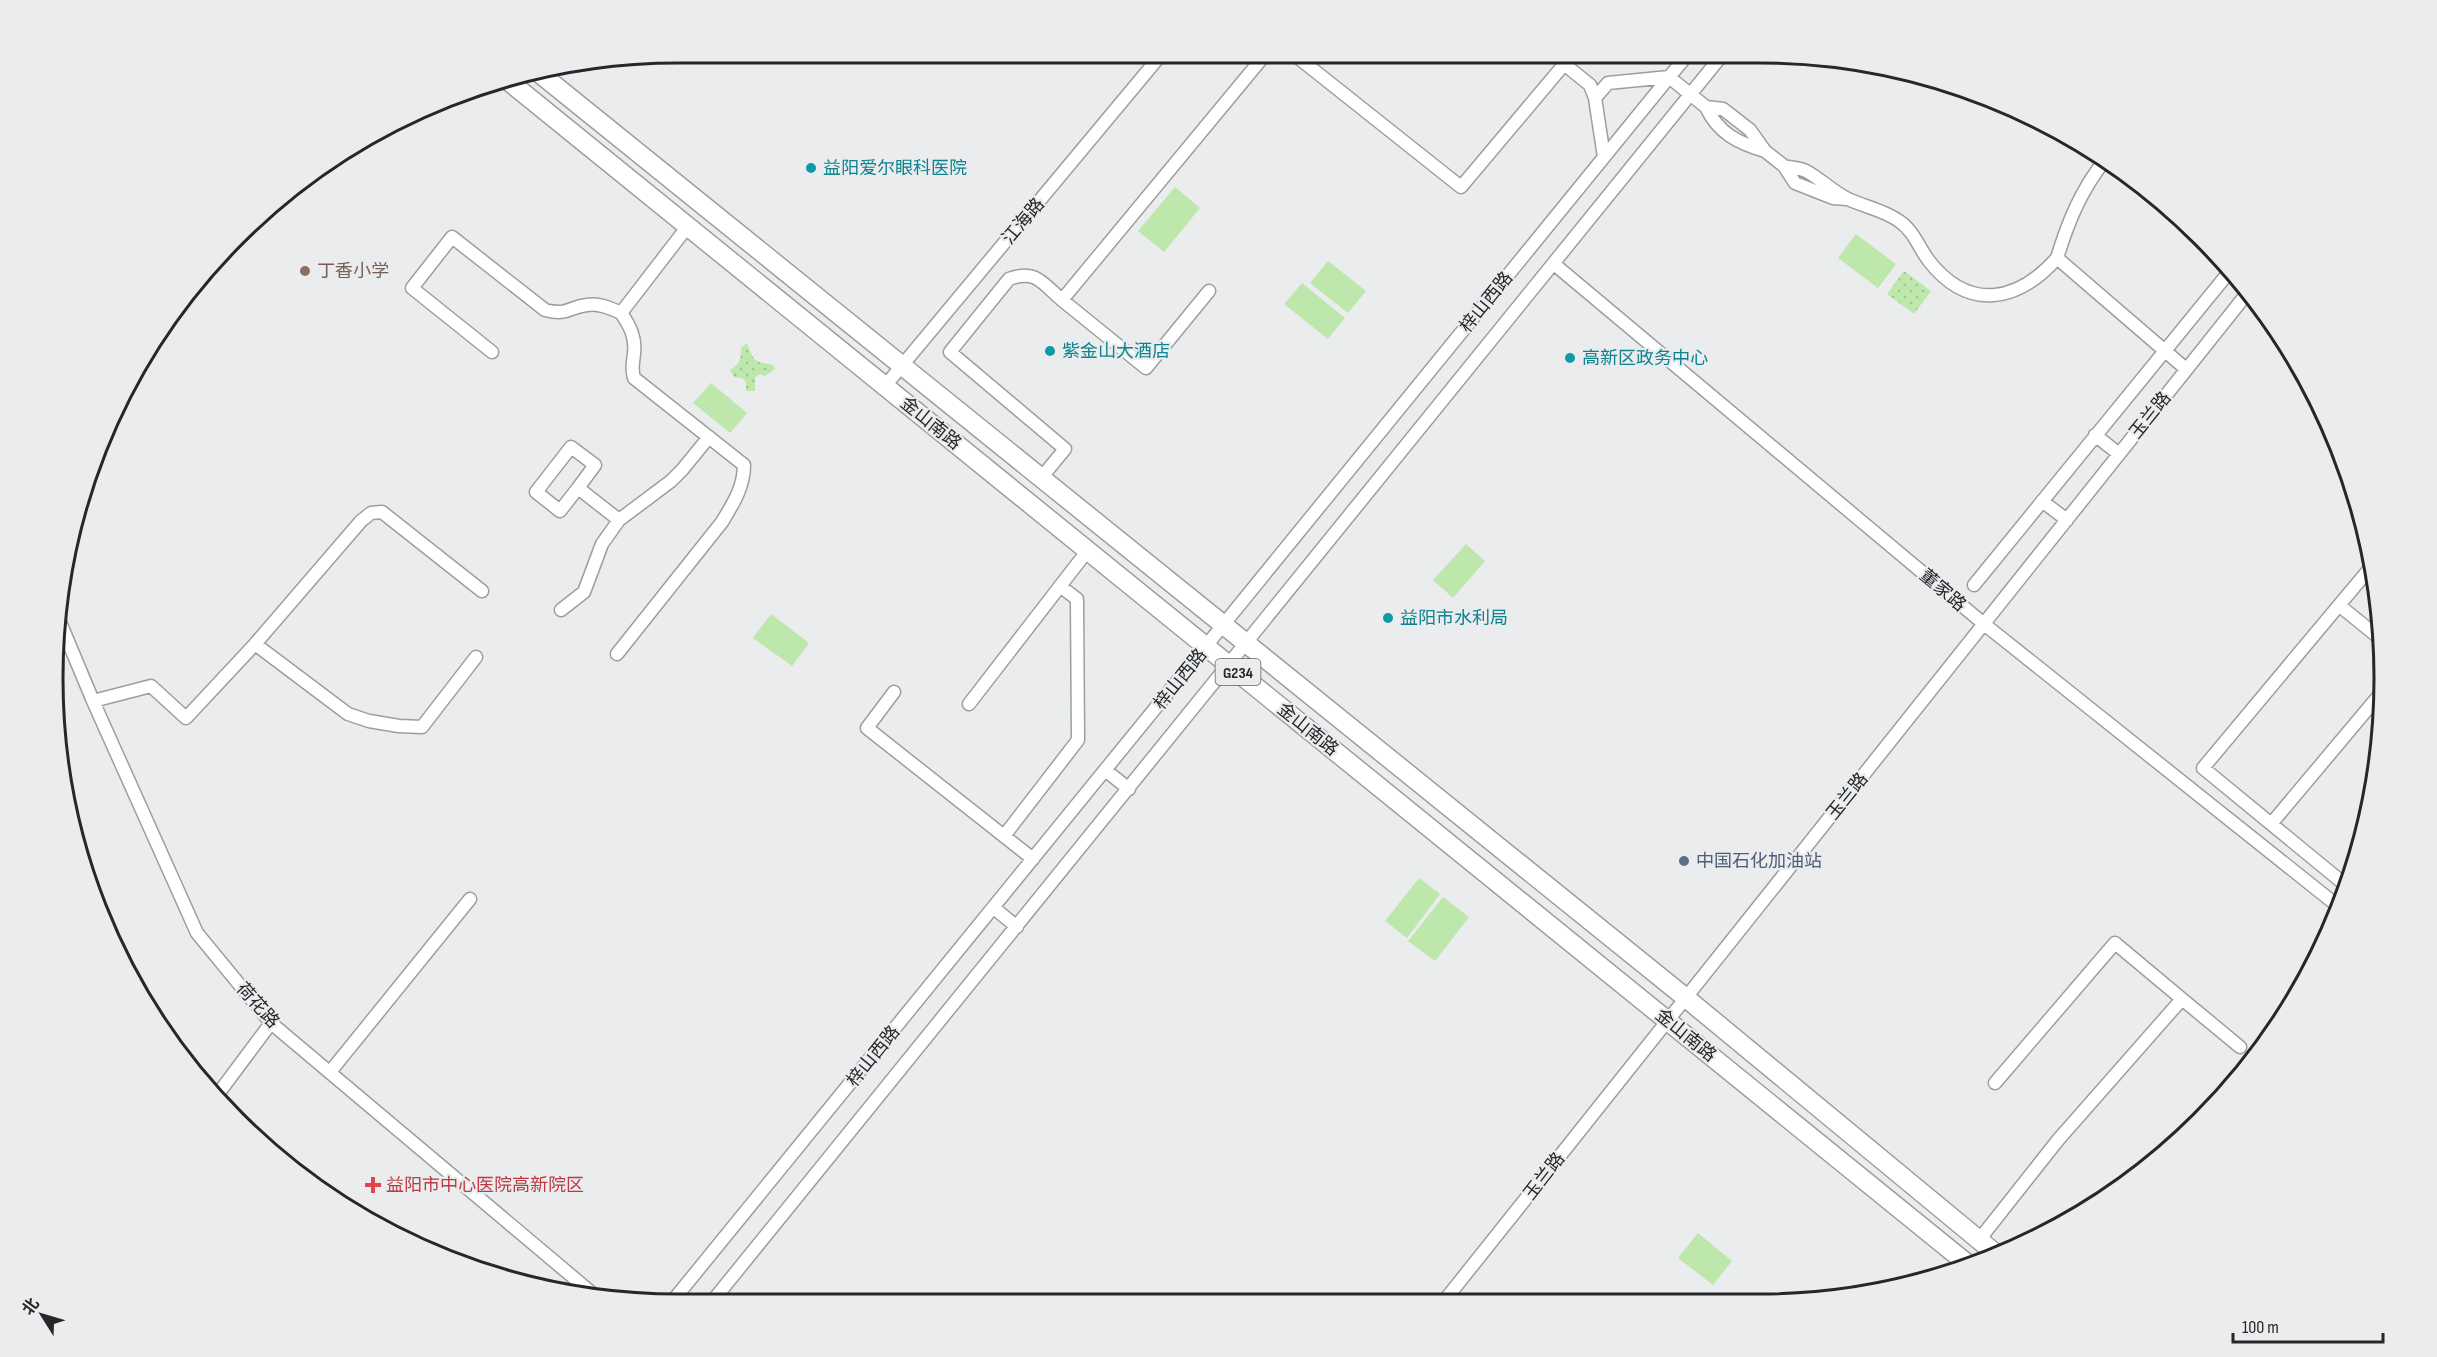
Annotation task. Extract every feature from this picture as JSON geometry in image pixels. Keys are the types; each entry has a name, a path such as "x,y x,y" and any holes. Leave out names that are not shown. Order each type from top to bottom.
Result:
{"highway":[{"name":"金山南路","path":"545,78 1686,998 1989,1249"},
{"name":"金山南路","path":"514,86 1961,1259"},
{"path":"1778,1110 1795,1089"}],"street":[{"name":"江海路","path":"885,386 1155,63"},
{"path":"1062,300 1257,63"},
{"path":"1305,63 1461,188 1565,63"},
{"path":"1571,63 1590,85 1595,98 1604,157"},
{"path":"1573,63 1595,80 1608,83 1669,77 1706,107 1723,109 1750,130 1765,151 1784,166 1804,170 1847,199 1899,221 1912,233 1929,261 1944,277 1958,287 1978,294 2000,295 2020,289 2041,276 2057,258 2075,206 2100,167"},
{"name":"梓山西路","path":"678,1294 1681,63"},
{"name":"梓山西路","path":"718,1294 1716,63"},
{"path":"1595,98 1608,83"},
{"path":"621,313 688,226"},
{"path":"492,352 412,288 452,237 544,310 559,313 587,305 604,306 621,313 631,327 635,342 631,367 634,378 744,465 744,478 736,499 722,522 617,654"},
{"path":"2057,258 2187,369"},
{"name":"董家路","path":"1554,264 1984,624 2332,901"},
{"path":"1041,478 1065,449 950,352 1009,279 1023,274 1034,276 1146,368 1209,291"},
{"path":"1974,585 2225,277"},
{"name":"玉兰路","path":"1450,1294 2243,299"},
{"path":"2095,435 2119,454"},
{"path":"561,610 584,592 602,544 619,520 677,476 709,437"},
{"path":"571,447 595,465 578,488 560,511 536,492 571,447"},
{"path":"578,488 619,520"},
{"path":"2042,501 2067,520"},
{"path":"93,701 150,686 186,718 255,644 361,520 371,513 382,512 482,591"},
{"path":"969,704 1088,550"},
{"path":"2339,881 2203,768 2365,575"},
{"path":"1004,836 1078,740 1077,599 1060,586"},
{"path":"2340,606 2372,632"},
{"name":"荷花路","path":"65,633 197,933 271,1023 584,1287"},
{"path":"255,644 348,714 399,726 422,727 476,657"},
{"path":"894,692 867,728 1033,859"},
{"path":"2271,824 2373,702"},
{"path":"1106,770 1129,789"},
{"path":"330,1072 470,899"},
{"path":"994,908 1017,927"},
{"path":"1995,1083 2115,943 2240,1047"},
{"path":"1979,1240 2058,1140 2182,999"},
{"path":"221,1089 271,1023"}],"green space":[{"path":"1175,187 1200,208 1164,252 1138,231"},
{"path":"1856,234 1896,264 1878,288 1838,258"},
{"path":"1328,261 1366,291 1348,313 1310,283"},
{"path":"1904,271 1931,291 1914,314 1887,294"},
{"path":"1302,283 1345,318 1328,339 1284,304"},
{"path":"747,343 755,360 773,365 775,369 765,376 759,374 755,378 755,391 746,391 746,382 742,378 734,377 730,370 738,363 741,348"},
{"path":"711,383 747,413 730,433 693,403"},
{"path":"1466,544 1485,561 1453,598 1433,580"},
{"path":"771,614 809,643 792,666 753,638"},
{"path":"1419,878 1440,894 1407,938 1385,921"},
{"path":"1443,897 1469,917 1435,961 1408,941"},
{"path":"1698,1233 1732,1261 1713,1285 1678,1258"}],"place":[{"name":"益阳爱尔眼科医院","path":"811,168"},
{"name":"丁香小学","path":"305,271"},
{"name":"紫金山大酒店","path":"1050,351"},
{"name":"高新区政务中心","path":"1570,358"},
{"name":"益阳市水利局","path":"1388,618"},
{"name":"中国石化加油站","path":"1684,861"},
{"name":"益阳市中心医院高新院区","path":"373,1185"}]}
